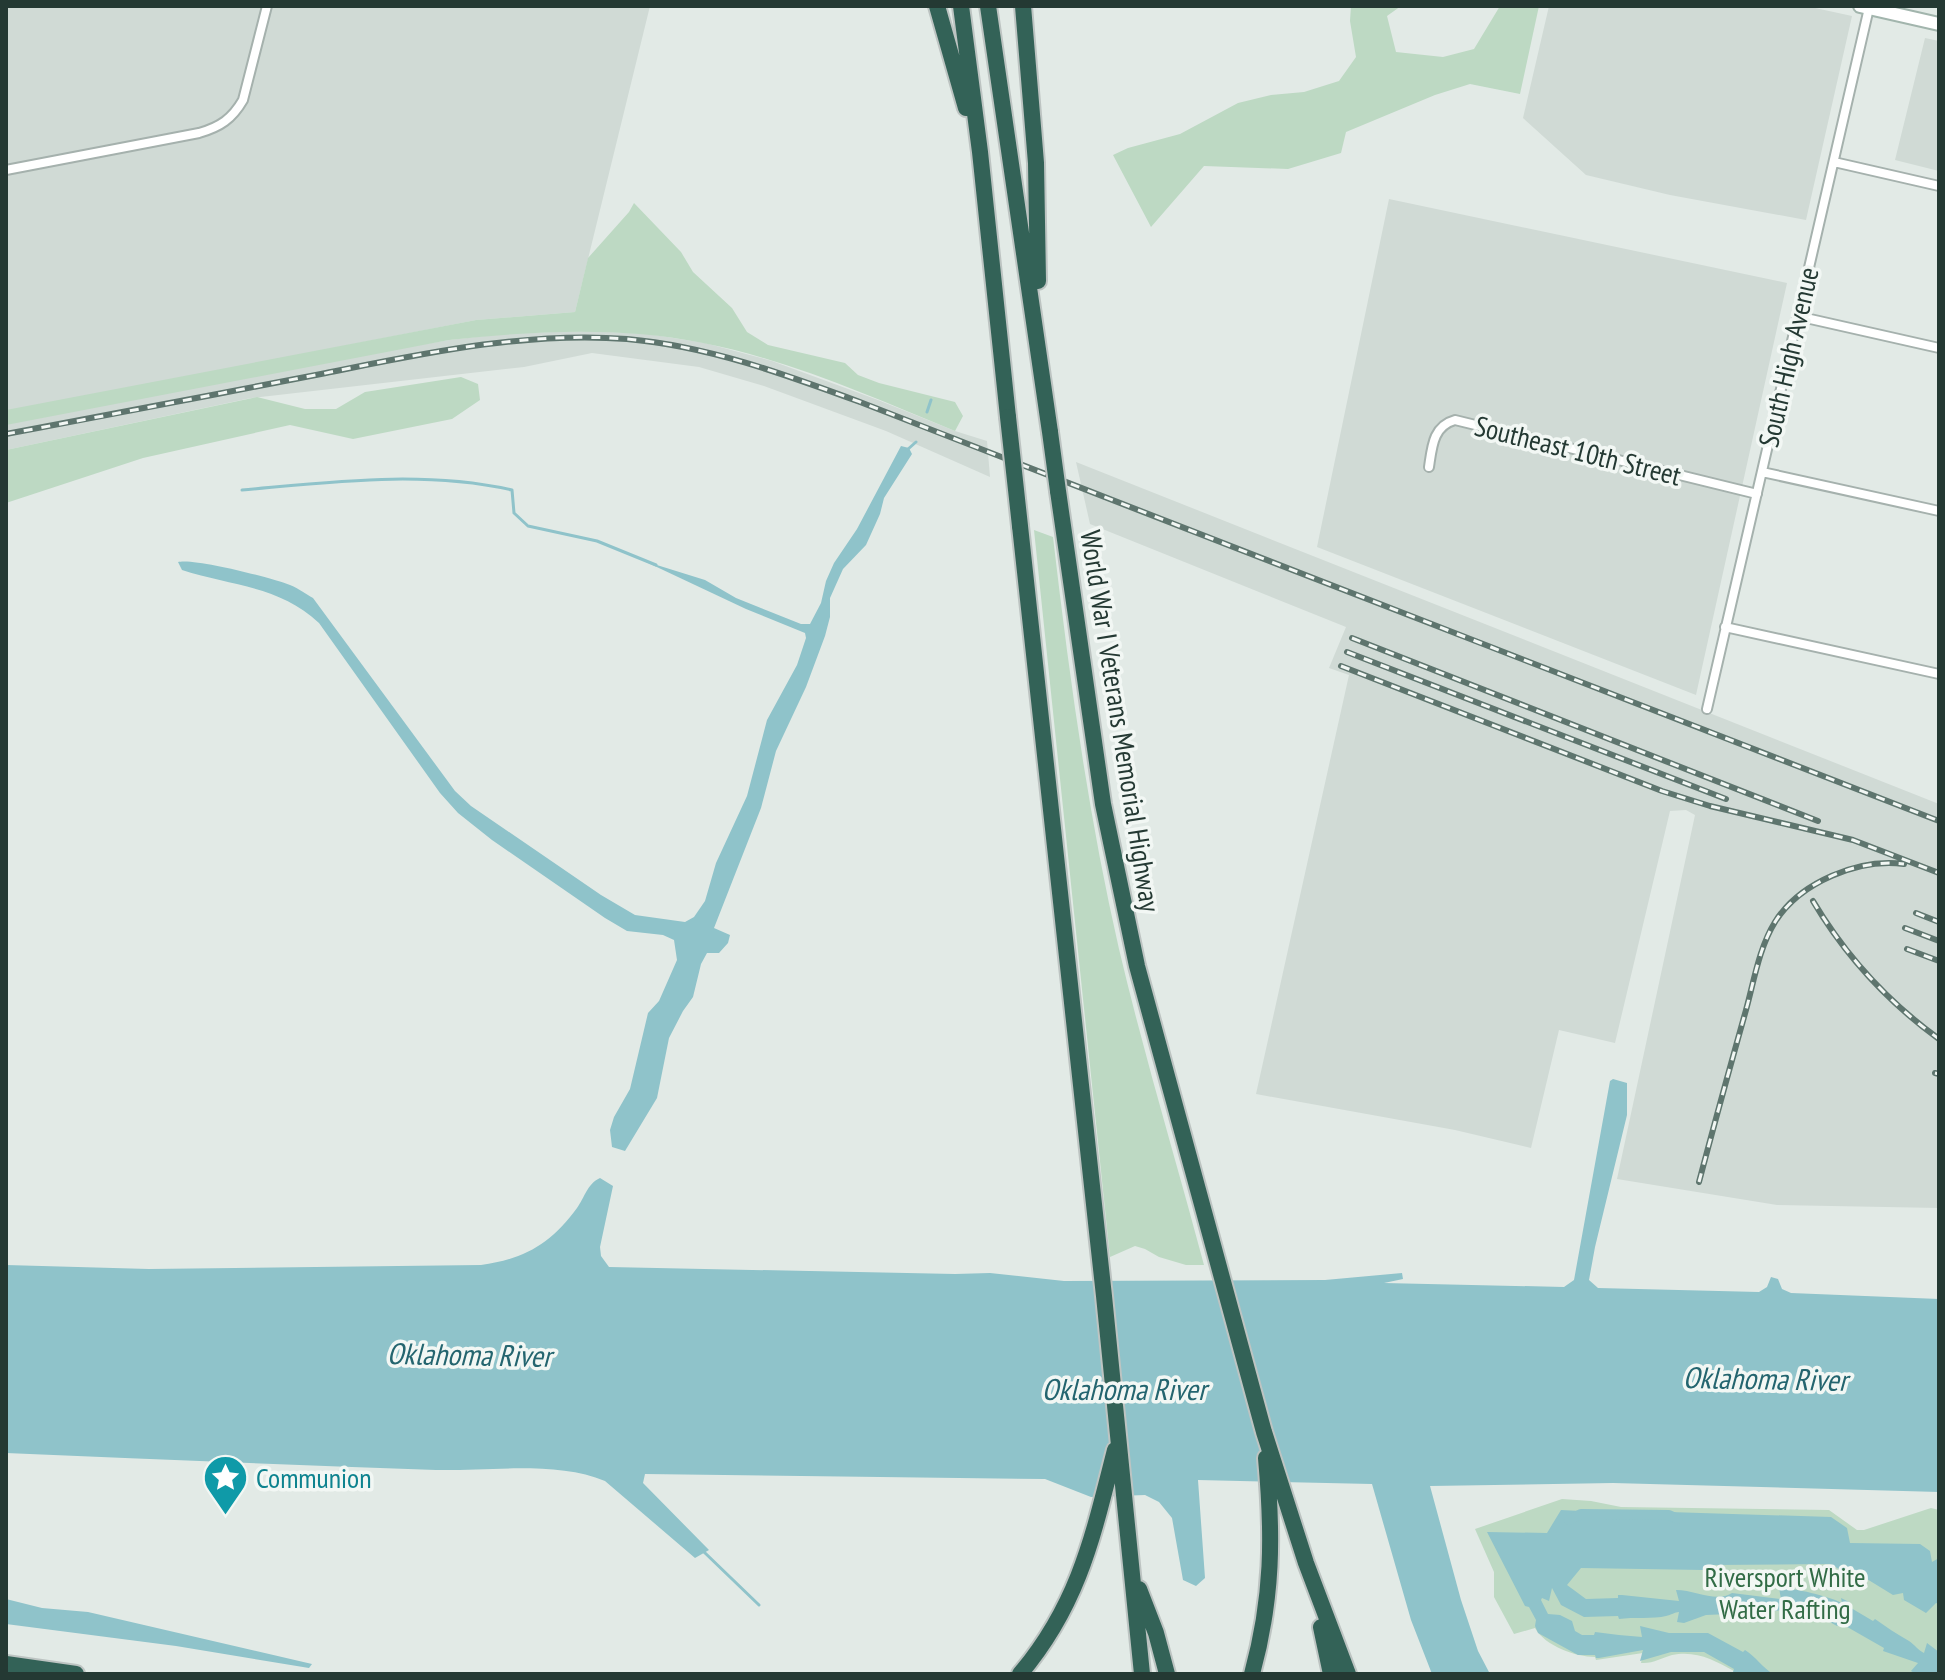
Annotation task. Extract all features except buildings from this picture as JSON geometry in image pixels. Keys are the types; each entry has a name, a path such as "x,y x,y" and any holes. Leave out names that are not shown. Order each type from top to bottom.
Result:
{"highway":[{"path":"937,6 980,152"},
{"path":"961,6 980,152 1142,1674"},
{"name":"World War I Veterans Memorial Highway","path":"988,6 1088,710 1114,864 1144,993 1264,1432"},
{"path":"1023,6 1036,163 1039,351"},
{"path":"1252,1674 1268,1602 1272,1524 1264,1432"},
{"path":"1264,1432 1306,1563 1331,1674"},
{"path":"1020,1674 1063,1614 1078,1584 1119,1437"},
{"path":"1306,1563 1348,1674"},
{"path":"1131,1569 1156,1633 1167,1674"},
{"path":"6,1664 76,1674"}],"main road":[{"path":"1866,7 1939,24"}],"street":[{"path":"6,170 199,133 222,125 243,100 267,6"},
{"name":"South High Avenue","path":"1707,709 1834,162 1866,7"},
{"path":"1834,162 1939,186"},
{"path":"1797,316 1939,348"},
{"name":"Southeast 10th Street","path":"1429,467 1435,435 1444,423 1455,420 1757,494"},
{"path":"1762,472 1939,511"},
{"path":"1725,627 1939,674"}],"shaded area":[{"path":"6,6 650,6 575,312 476,320 6,412"},
{"path":"1549,6 1806,6 1852,16 1806,220 1670,195 1586,175 1523,118"},
{"path":"1925,38 1939,41 1939,171 1895,160"},
{"path":"1389,199 1787,283 1696,695 1317,547"},
{"path":"594,331 648,334 705,343 772,361 878,400 987,441 990,477 886,431 764,386 699,367 592,353 524,367 251,398 6,450 6,414 449,340 513,333"},
{"path":"1076,462 1939,804 1939,1208 1777,1205 1617,1179 1695,815 1686,810 1670,811 1615,1043 1559,1030 1531,1148 1455,1130 1256,1094 1349,675 1329,668 1346,627 1090,524"}],"green space":[{"path":"1351,6 1401,6 1387,16 1396,52 1443,57 1474,49 1500,6 1539,6 1520,94 1470,84 1435,95 1346,132 1341,153 1288,169 1204,166 1151,227 1113,155 1180,134 1238,103 1271,95 1304,92 1339,81 1356,57 1350,21"},
{"path":"634,203 681,252 693,272 732,308 747,332 768,345 845,363 858,375 879,383 955,402 963,416 955,431 768,359 703,343 608,332 513,334 449,340 6,425 6,410 476,320 575,312 588,258"},
{"path":"461,377 478,384 480,400 452,419 353,439 290,425 143,458 6,503 6,450 257,397 305,409 336,409 365,392"},
{"path":"1034,530 1053,537 1080,744 1108,898 1139,1028 1204,1265 1186,1265 1135,1246 1110,1257"},
{"name":"Riversport White Water Rafting","path":"1562,1499 1621,1507 1829,1510 1857,1530 1931,1508 1939,1510 1939,1674 1733,1674 1734,1671 1727,1667 1697,1655 1672,1655 1645,1663 1641,1663 1643,1653 1596,1660 1595,1657 1570,1653 1553,1645 1535,1628 1514,1634 1494,1597 1494,1572 1475,1529"}],"water":[{"path":"901,446 909,448 912,454 884,498 866,545 843,569 830,598 830,617 825,636 806,687 776,751 761,808 714,928 730,935 728,943 719,953 707,953 701,964 693,997 669,1038 657,1098 625,1151 612,1147 610,1130 630,1089 648,1013 659,1001 677,960 674,940 663,935 627,931 492,840 458,813 440,793 319,623 304,611 272,594 182,570 178,562 216,566 267,578 293,586 313,598 455,791 471,806 635,915 685,922 694,917 705,901 716,863 747,796 767,720 797,665 806,638 805,633 644,561 705,580 736,598 801,624 810,624 821,603 834,563 857,529"},
{"name":"Oklahoma River","path":"1610,1081 1627,1083 1627,1115 1589,1280 1598,1288 1759,1292 1767,1287 1771,1277 1778,1279 1782,1289 1791,1293 1939,1299 1939,1492 1613,1483 1430,1486 1461,1600 1478,1651 1490,1674 1432,1674 1411,1620 1372,1484 1198,1480 1205,1578 1196,1586 1183,1580 1172,1518 1159,1502 1145,1495 1091,1497 1045,1479 645,1474 643,1483 709,1550 695,1558 605,1481 566,1471 522,1468 436,1470 6,1453 6,1265 149,1269 481,1265 510,1259 547,1240 567,1221 589,1187 600,1178 613,1186 600,1247 601,1256 609,1267 990,1273 1064,1281 1325,1280 1402,1273 1403,1279 1384,1283 1564,1287 1574,1280"},
{"path":"1561,1510 1581,1511 1581,1516 1668,1518 1669,1512 1831,1517 1847,1528 1850,1543 1920,1544 1930,1551 1932,1562 1939,1558 1939,1604 1936,1603 1926,1613 1904,1600 1903,1593 1893,1595 1862,1576 1857,1579 1830,1564 1710,1565 1703,1570 1581,1568 1567,1585 1586,1599 1618,1598 1622,1595 1679,1601 1676,1590 1719,1597 1732,1593 1781,1599 1779,1588 1811,1593 1842,1603 1841,1598 1849,1602 1851,1608 1873,1621 1875,1619 1924,1653 1927,1643 1939,1652 1939,1674 1916,1674 1911,1671 1918,1663 1883,1651 1884,1648 1842,1624 1837,1626 1828,1621 1833,1619 1825,1615 1811,1614 1779,1620 1781,1610 1733,1618 1729,1614 1706,1615 1684,1623 1677,1622 1679,1612 1666,1616 1619,1619 1618,1616 1584,1617 1561,1605 1552,1588 1549,1601 1541,1600 1548,1614 1572,1621 1575,1631 1582,1635 1594,1635 1595,1632 1642,1637 1640,1626 1669,1633 1708,1633 1743,1652 1745,1650 1773,1674 1736,1674 1734,1669 1704,1652 1671,1652 1640,1661 1643,1650 1599,1658 1595,1655 1578,1655 1538,1633 1536,1620 1529,1607 1525,1606 1487,1532 1547,1533"},
{"path":"6,1599 42,1608 88,1612 312,1664 309,1668 176,1646 6,1624"}],"waterway":[{"path":"927,412 931,400"},
{"path":"907,450 916,442"},
{"path":"242,490 411,479 479,484 512,490 514,513 528,526 597,541 656,565"},
{"path":"1569,1520 1581,1514 1669,1515 1678,1519"},
{"path":"704,1552 759,1605"}],"railway":[{"path":"6,434 397,359 512,341 589,337 687,348 774,372 860,402 1939,821"},
{"path":"1352,638 1818,821"},
{"path":"1347,652 1726,799"},
{"path":"1341,666 1662,791 1710,806 1853,840 1939,873"},
{"path":"1699,1182 1758,965 1775,922 1799,895 1832,876 1868,865 1904,864"},
{"path":"1813,901 1839,940 1869,976 1902,1009 1939,1039"},
{"path":"1916,913 1939,922"},
{"path":"1905,928 1939,941"},
{"path":"1907,949 1939,961"},
{"path":"1935,1073 1939,1074"}],"place":[{"name":"Communion","path":"225,1516"}]}
